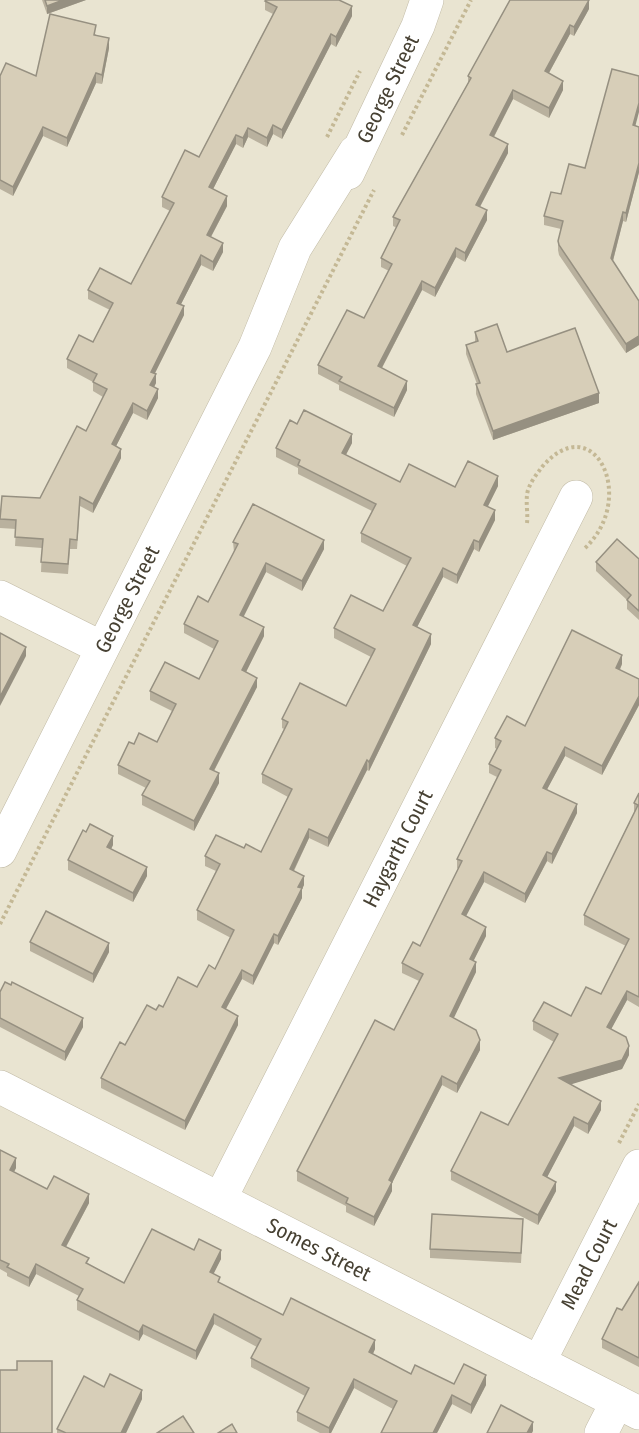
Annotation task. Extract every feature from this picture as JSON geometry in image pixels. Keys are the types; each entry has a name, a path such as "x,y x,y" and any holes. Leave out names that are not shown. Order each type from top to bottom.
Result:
{"street":[{"name":"George Street","path":"0,851 255,348 317,250 356,152 423,13 437,0"},
{"name":"Haygarth Court","path":"220,1199 576,498"},
{"path":"0,597 102,648"},
{"name":"Somes Street","path":"0,1087 628,1407"},
{"name":"Mead Court","path":"539,1362 639,1166"},
{"path":"601,1433 628,1407"}],"path":[{"path":"401,138 471,0"},
{"path":"0,924 379,181"}],"shaded area":[{"path":"0,0 639,0 639,1433 0,1433"}],"building":[{"path":"45,0 63,0 47,6"},
{"path":"266,0 339,0 352,6 336,37 331,34 282,130 273,125 267,138 248,128 243,138 236,135 209,187 227,196 207,235 223,243 213,262 201,255 177,303 184,306 151,372 156,374 150,385 158,389 147,411 133,403 112,444 121,449 93,504 80,497 77,540 70,539 68,564 41,562 43,539 15,537 16,520 0,519 2,496 40,498 77,426 86,431 107,389 93,382 97,374 67,359 79,335 93,342 113,303 88,290 100,268 131,284 174,203 162,197 185,150 199,157 277,7"},
{"path":"510,0 589,0 574,27 570,25 545,71 563,81 549,108 513,90 490,135 508,144 476,205 487,210 465,253 456,248 435,288 422,281 378,366 407,381 394,408 339,381 342,377 318,365 347,310 364,318 392,264 381,258 400,220 393,217 471,78 468,76"},
{"path":"50,14 96,25 94,35 109,38 102,75 96,73 67,138 43,127 13,187 0,180 0,76 6,63 36,76"},
{"path":"612,69 639,76 639,103 633,125 639,127 639,163 611,258 639,301 639,336 626,344 559,245 563,221 544,216 551,192 561,194 569,164 585,168"},
{"path":"497,324 507,352 575,328 599,393 493,431 476,384 480,383 466,345 478,341 475,332"},
{"path":"304,410 352,434 342,453 400,482 409,464 455,487 468,461 498,476 484,505 495,510 479,542 474,540 457,575 443,568 413,625 431,634 369,762 367,760 328,838 309,829 290,869 304,876 298,887 302,888 278,936 274,934 253,976 242,970 222,1007 238,1016 185,1121 101,1078 120,1042 125,1045 147,1005 156,1010 159,1005 163,1007 178,977 197,987 209,965 215,969 234,930 197,910 220,864 205,856 216,835 244,848 246,844 261,852 292,789 262,774 288,722 282,719 300,683 346,706 375,649 334,628 351,595 383,611 411,558 361,533 376,504 298,465 300,460 276,448 290,420 297,424"},
{"path":"253,504 324,540 302,581 266,563 240,615 264,627 242,670 257,678 210,769 219,773 194,821 142,795 150,781 118,765 129,742 134,744 139,733 157,742 176,704 150,691 165,662 199,679 218,641 184,624 198,596 208,602 238,544 233,542"},
{"path":"617,539 639,559 639,611 627,600 631,595 596,562"},
{"path":"572,630 622,655 616,668 639,679 639,696 602,766 565,747 543,788 577,804 552,854 547,852 525,894 484,872 462,914 486,927 470,959 476,962 450,1016 476,1030 480,1040 457,1084 442,1076 389,1180 392,1182 374,1217 346,1203 348,1198 297,1171 375,1020 394,1030 423,974 402,963 413,942 420,946 462,861 457,859 501,770 489,764 501,741 495,738 507,716 525,726"},
{"path":"0,633 26,647 0,697"},
{"path":"639,793 639,997 627,991 607,1027 626,1037 629,1046 622,1060 559,1078 601,1101 588,1124 574,1117 543,1175 556,1182 538,1215 451,1171 481,1112 508,1125 558,1034 533,1021 544,1002 571,1016 586,987 601,994 629,939 584,915 638,805 634,803"},
{"path":"90,824 113,836 107,847 147,867 133,893 68,860 83,830 86,832"},
{"path":"46,911 109,943 93,974 30,942"},
{"path":"5,982 11,985 12,982 83,1018 65,1052 0,1018 0,992"},
{"path":"0,1150 16,1158 10,1170 47,1189 54,1176 89,1194 62,1245 89,1258 86,1263 124,1283 152,1229 194,1250 199,1239 221,1250 210,1272 220,1277 218,1282 283,1315 291,1298 375,1340 369,1352 411,1374 415,1365 454,1384 464,1364 486,1375 471,1405 452,1395 433,1433 381,1433 397,1401 354,1379 329,1428 297,1412 309,1388 251,1358 261,1339 214,1314 196,1351 143,1325 139,1332 77,1300 83,1289 36,1264 29,1278 7,1267 9,1264 0,1260"},
{"path":"432,1214 523,1219 521,1253 430,1249"},
{"path":"639,1282 639,1358 602,1339 617,1308 622,1310"},
{"path":"17,1361 52,1361 52,1433 0,1433 0,1370 17,1370"},
{"path":"110,1374 142,1390 121,1433 66,1433 57,1429 84,1376 104,1387"},
{"path":"501,1405 533,1422 527,1433 487,1433"},
{"path":"183,1416 194,1433 157,1433"},
{"path":"232,1424 237,1433 218,1433"}]}
